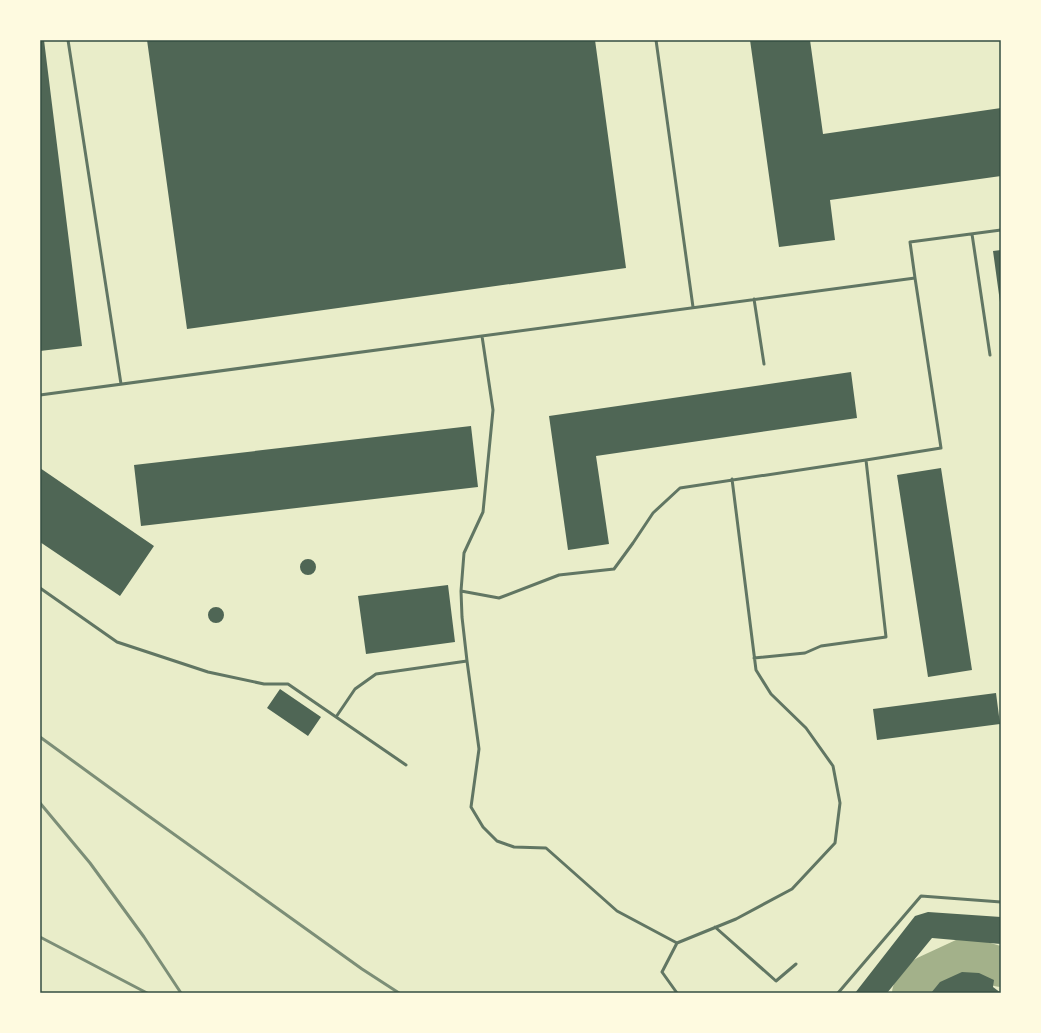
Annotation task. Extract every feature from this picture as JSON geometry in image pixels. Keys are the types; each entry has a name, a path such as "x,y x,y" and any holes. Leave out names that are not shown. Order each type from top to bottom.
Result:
{"lane":[{"path":"68,40 121,384"},
{"path":"656,40 693,307"},
{"path":"461,591 499,598 559,575 614,569 653,513 680,488 941,448 910,242 1001,230"},
{"path":"972,234 990,355"},
{"path":"40,395 916,278"},
{"path":"754,299 764,364"},
{"path":"482,336 493,410 483,512 464,553 461,591 462,617 467,661 479,749 471,807 483,827 497,841 514,847 546,848 617,911 677,943"},
{"path":"754,658 805,653 821,646 886,638 866,460"},
{"path":"677,993 662,972 677,943 736,919 792,889 835,843 840,803 832,766 806,728 771,694 756,670 732,480"},
{"path":"40,588 117,642 208,672 264,684 288,684 406,765"},
{"path":"336,717 356,689 376,674 467,661"},
{"path":"838,993 921,896 1001,902"},
{"path":"715,927 776,981 796,964"}],"building":[{"path":"40,40 44,40 82,346 40,351"},
{"path":"147,40 595,40 626,268 187,329"},
{"path":"750,40 810,40 823,134 1001,108 1001,176 830,200 835,240 779,247"},
{"path":"1001,250 1001,302 1000,302 993,251"},
{"path":"851,372 857,418 596,456 609,544 568,550 549,416"},
{"path":"471,426 478,487 141,526 134,465"},
{"path":"40,468 154,546 120,596 40,542"},
{"path":"941,468 972,670 928,677 897,475"},
{"path":"305,559 311,559 316,564 314,573 311,575 305,575 300,570 300,564"},
{"path":"448,585 455,642 366,654 358,596"},
{"path":"213,607 219,607 224,612 222,621 219,623 213,623 208,618 208,612"},
{"path":"280,689 321,717 308,736 267,708"},
{"path":"996,693 1000,724 877,740 873,709"},
{"path":"928,912 1001,917 1001,944 932,938 887,993 855,993 915,916"},
{"path":"962,972 979,973 994,980 993,987 1001,993 931,993 940,982"}],"waterway":[{"path":"912,993 926,976 967,957 1001,967"}],"railway":[{"path":"40,737 362,969 399,993"},
{"path":"40,803 90,863 144,937 181,993"},
{"path":"40,937 147,993"}]}
